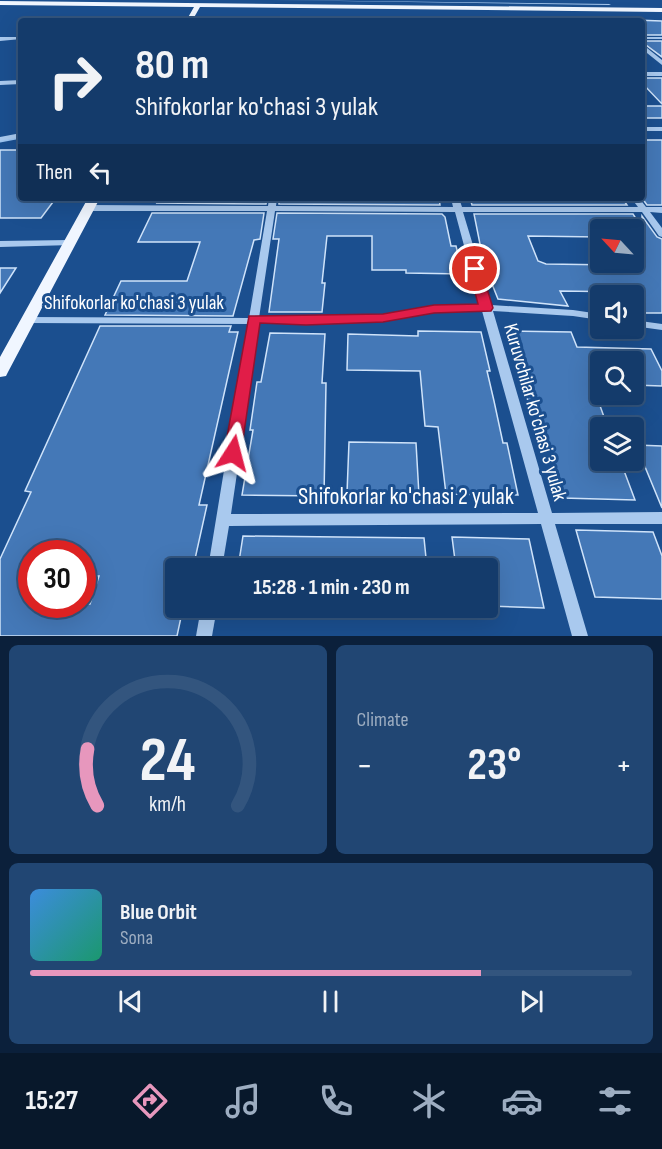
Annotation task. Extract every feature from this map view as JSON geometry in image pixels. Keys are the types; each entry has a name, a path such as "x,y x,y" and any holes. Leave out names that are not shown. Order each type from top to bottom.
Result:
{"main road":[{"path":"0,3 92,2 411,8 479,4 662,10"},
{"path":"191,18 198,5"},
{"path":"0,372 91,203"}],"street":[{"path":"273,0 609,4"},
{"path":"273,0 282,6"},
{"path":"397,1 411,8"},
{"path":"645,38 662,38"},
{"path":"0,39 18,39"},
{"path":"645,49 662,63"},
{"path":"645,74 662,74"},
{"path":"0,83 18,82"},
{"path":"645,129 662,129"},
{"path":"0,139 18,136"},
{"path":"638,201 662,234"},
{"path":"91,203 456,204 662,210"},
{"path":"216,558 272,204"},
{"name":"Kuruvchilar ko'chasi 3 yulak","path":"456,204 580,636"},
{"path":"0,244 69,243"},
{"name":"Shifokorlar ko'chasi 3 yulak","path":"27,321 254,319 306,321 383,318 434,309 486,308 590,316"},
{"path":"644,325 662,327"},
{"name":"Shifokorlar ko'chasi 2 yulak","path":"222,520 662,518"},
{"path":"204,636 207,618"}],"building":[{"path":"645,20 662,21 662,35 645,35"},
{"path":"645,41 662,41 662,57 645,44"},
{"path":"645,78 662,78 662,104 645,86"},
{"path":"645,106 662,106 662,118 645,118"},
{"path":"645,140 662,140 662,205 647,205 644,201"},
{"path":"0,150 18,150 18,201 54,201 41,218 0,218"},
{"path":"158,201 266,201 266,204 157,203"},
{"path":"279,201 439,201 440,205 279,204"},
{"path":"471,201 624,201 627,205 472,205"},
{"path":"152,213 264,213 260,239 254,240 233,316 105,315 121,281 187,281 200,242 138,242"},
{"path":"277,213 442,214 445,217 451,246 456,246 463,274 372,270 372,236 327,236 322,283 325,283 322,312 269,312 279,239 273,239"},
{"path":"474,214 633,214 636,219 590,219 590,237 528,236 538,261 546,264 590,265 590,273 644,273 644,219 642,216 657,237 662,239 662,313 644,313 644,285 590,285 590,291 560,291 568,306 498,299 484,264"},
{"path":"0,268 16,268 0,293"},
{"path":"100,326 231,326 229,332 238,332 199,505 207,505 195,558 165,558 165,618 181,618 177,636 0,636 0,559 31,492 25,491"},
{"path":"418,331 481,332 503,443 507,443 518,495 446,494 438,427 425,426 420,371 347,370 348,334 418,336"},
{"path":"508,331 571,332 577,347 651,349 662,371 662,386 644,385 644,351 590,351 590,405 600,405 604,417 590,417 590,471 624,471 635,500 562,498 543,429 536,429"},
{"path":"270,333 325,334 322,383 326,383 324,496 242,495 253,430 250,430 257,382 261,382"},
{"path":"349,442 416,443 419,495 347,493"},
{"path":"644,445 662,446 662,508 644,464"},
{"path":"576,530 653,532 662,556 662,599 595,597"},
{"path":"243,536 424,538 426,558 240,558"},
{"path":"452,537 529,539 544,608 498,606 498,558 455,558"}],"waterway":[{"path":"0,141 18,138"}],"route":[{"path":"233,453 254,319 306,321 383,318 434,309 486,308 475,269"}]}
